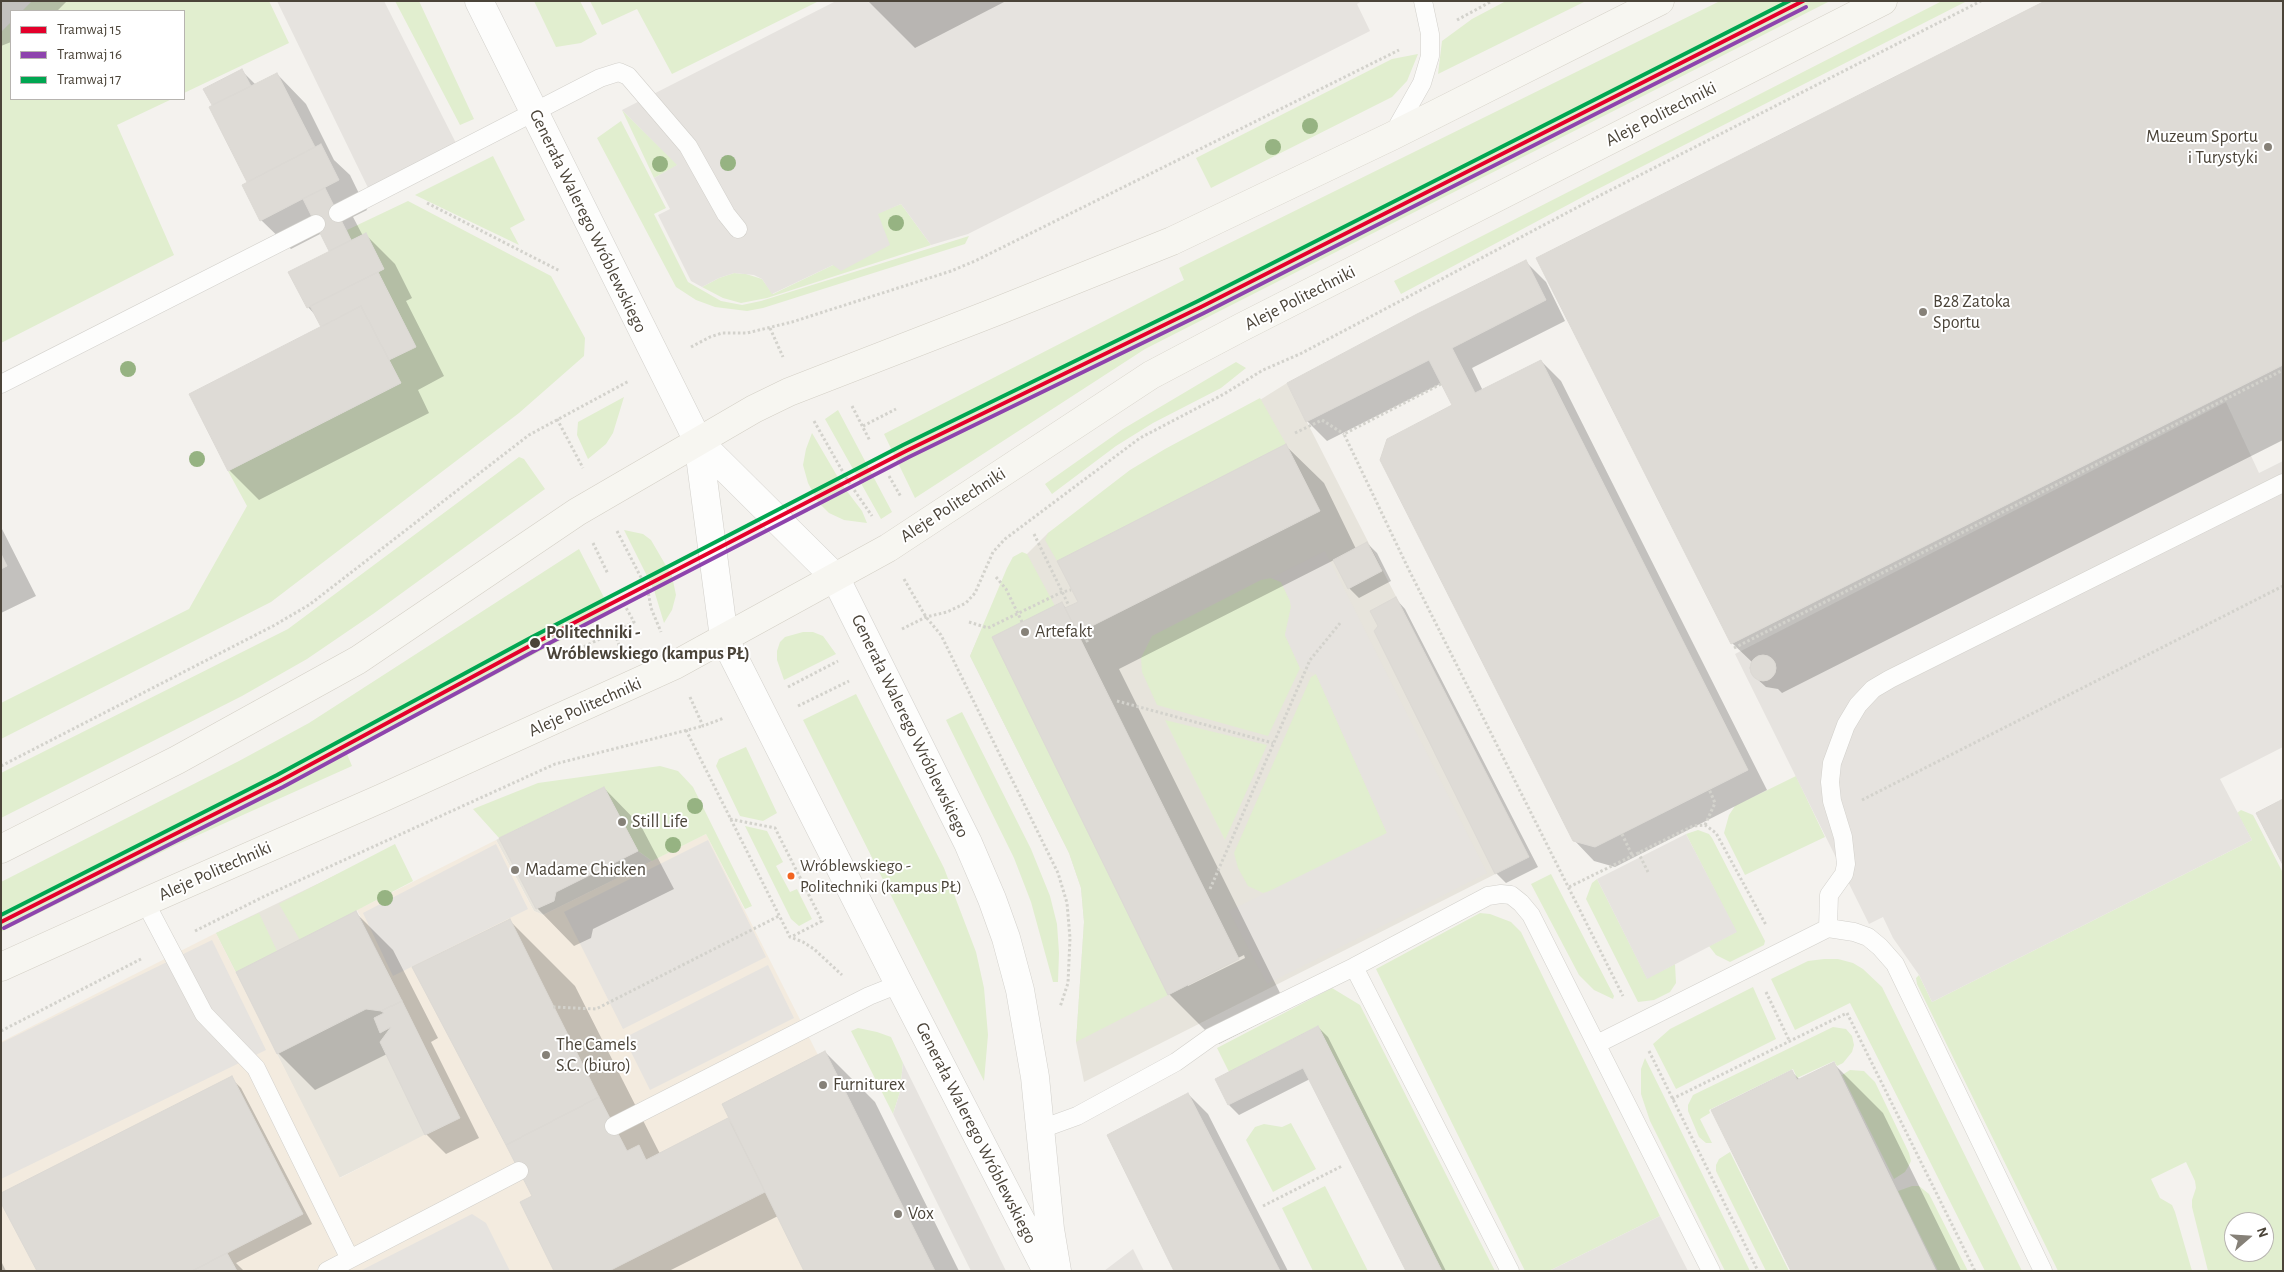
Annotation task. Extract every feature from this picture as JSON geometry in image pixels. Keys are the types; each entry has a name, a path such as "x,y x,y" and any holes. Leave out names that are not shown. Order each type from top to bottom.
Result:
{"main road":[{"path":"1,848 177,760 358,660 577,512 698,441 789,392 1172,241 1392,136 1660,1"},
{"name":"Aleje Politechniki","path":"1,968 670,668 888,548 1151,375 1883,1"}],"street":[{"name":"Generała Walerego Wróblewskiego","path":"479,1 698,441 724,638 898,984 1047,1271"},
{"name":"Generała Walerego Wróblewskiego","path":"698,441 836,577 968,843 1006,938 1020,990 1035,1077 1050,1229 1057,1271"}],"lane":[{"path":"1392,136 1422,83 1430,56 1430,34 1423,1"},
{"path":"338,213 600,78 619,72 628,76 693,154 726,214 738,229"},
{"path":"1,384 316,224"},
{"path":"1828,928 1829,895 1844,874 1846,864 1843,837 1832,801 1830,782 1832,763 1838,742 1858,705 1873,689 2283,483"},
{"path":"1041,1129 1077,1116 1176,1062 1211,1037 1354,967 1488,896 1511,895 1530,914 1711,1271"},
{"path":"145,902 204,1014 256,1068 350,1259"},
{"path":"1597,1044 1828,928 1854,932 1868,937 1880,947 1894,964 2043,1271"},
{"path":"1354,967 1510,1271"},
{"path":"614,1126 869,996 898,984"},
{"path":"327,1271 519,1171"}],"path":[{"path":"701,342 722,334 770,328 942,274 975,261 1430,34 1492,1"},
{"path":"903,628 926,617 947,612 966,602 975,593 993,552 1005,538 1119,453 1149,433 1224,394 1263,370 1300,354 1593,199 1981,1"},
{"path":"393,185 560,271"},
{"path":"770,328 786,364"},
{"path":"1734,648 2283,370"},
{"path":"1,766 273,626 309,605 528,435 624,383"},
{"path":"1344,434 1441,384"},
{"path":"852,405 870,441"},
{"path":"863,426 896,409"},
{"path":"557,419 581,464"},
{"path":"1295,433 1322,420 1344,434 1408,568 1569,887 1758,1271"},
{"path":"818,428 848,481 874,521"},
{"path":"888,476 905,504"},
{"path":"616,530 648,591 651,608 659,630"},
{"path":"1034,534 1070,606"},
{"path":"592,541 608,574"},
{"path":"996,577 1006,589 1022,622"},
{"path":"1849,584 1850,589"},
{"path":"1836,813 2283,586"},
{"path":"969,622 988,628 1062,592 1071,590"},
{"path":"910,591 926,617 941,635 1058,873 1067,903 1069,920 1068,982"},
{"path":"575,651 634,622 624,604"},
{"path":"1210,889 1310,660 1341,622"},
{"path":"1082,631 1088,643"},
{"path":"614,632 622,651"},
{"path":"787,687 839,661"},
{"path":"796,707 849,680"},
{"path":"691,698 704,726"},
{"path":"1117,701 1273,743"},
{"path":"1,1031 265,896 555,764 704,726 727,716"},
{"path":"686,730 790,937 814,949 843,976"},
{"path":"1705,824 1715,803 1709,789"},
{"path":"730,818 775,828 822,921 790,937"},
{"path":"1569,887 1693,826 1705,824 1716,833 1780,952"},
{"path":"1622,834 1632,855"},
{"path":"1638,852 1648,872"},
{"path":"553,1007 596,1009 779,916"},
{"path":"1754,965 1790,1042"},
{"path":"1672,1099 1848,1014 1975,1271"},
{"path":"1263,1206 1342,1166"}],"shaded area":[{"path":"277,1 384,1 460,151 372,196"},
{"path":"836,1 1362,1 1357,4 1370,31 968,234 931,245 901,204 878,214 890,245 841,271 833,265 772,294 762,279 754,275 734,273 702,287 691,281 658,215 670,209 654,178 677,165 622,110"},
{"path":"1287,383 1529,857 1084,1082 1076,1042 1084,922 1081,888 1069,853 970,656 1013,557 1027,554 1048,533"},
{"path":"2226,402 2259,473 2283,461 2283,747 2220,779 2252,840 1932,1002 1919,975 1893,938 1883,917 1869,924 1735,654"},
{"path":"1325,551 1487,873 1267,984 1229,911 1387,833 1316,674 1300,668 1285,635 1291,607 1290,601 1281,582 1271,578"},
{"path":"604,787 638,851 652,861 543,915 534,911 496,840"},
{"path":"706,834 818,1055 825,1051 935,1271 1,1271 1,1042 216,933 340,1178 459,1117 357,910 496,840 534,911 543,915"},
{"path":"1686,834 1737,932 1647,979 1597,879"},
{"path":"708,840 766,957 623,1029 564,912"},
{"path":"496,844 528,909 393,976 363,913"},
{"path":"338,874 460,1118 339,1178 216,933"},
{"path":"212,940 266,1050 1,1179 1,1043"},
{"path":"768,965 794,1018 650,1090 624,1038"},
{"path":"903,1063 1006,1271 971,1271 893,1114 900,1092"},
{"path":"472,1214 486,1223 510,1271 360,1271"},
{"path":"1660,1216 1688,1271 1549,1271"},
{"path":"1133,1249 1144,1271 1104,1271"}],"green space":[{"path":"32,1 269,1 289,43 185,93 185,10 23,10"},
{"path":"395,1 419,1 474,119 460,125"},
{"path":"534,1 580,1 597,34 581,43 556,47"},
{"path":"590,1 819,1 672,74 637,9 602,25"},
{"path":"1506,1 1586,1 1438,74 1442,41 1472,19"},
{"path":"1720,1 1830,1 1145,349 915,498 884,434 1184,280 1179,268"},
{"path":"1942,1 1967,1 1590,193 1401,294 1394,281"},
{"path":"10,23 10,100 170,100 117,125 174,255 1,343 1,32"},
{"path":"1418,54 1407,81 1392,97 1211,188 1196,158 1392,59"},
{"path":"622,110 678,165 654,178"},
{"path":"621,121 666,208 654,214 688,282 721,301 742,305 761,301 969,236 965,244 763,308 747,311 715,307 696,300 676,287 597,138"},
{"path":"493,156 525,220 510,228 519,245 415,195"},
{"path":"408,201 551,276 585,338 584,356 519,413 271,602 1,739 1,703 189,609 247,506 228,471 401,383 389,360 416,346 378,272 384,269 366,233 351,240 347,230"},
{"path":"901,204 931,245 767,298 741,303 723,298 702,287 734,273 746,274 762,279 773,294 833,265 878,213"},
{"path":"1236,362 1246,368 1221,388 1153,423 1116,446 1052,494 1045,484 1123,429"},
{"path":"624,397 613,433 606,444 588,459 577,435 578,422"},
{"path":"1260,398 1286,444 1057,561 1045,540 1048,533 1130,470"},
{"path":"838,410 892,512 881,519 825,419"},
{"path":"812,433 843,486 862,511 867,523 844,520 829,513 818,502 808,483 803,465"},
{"path":"519,457 524,459 545,489 373,614 307,659 242,696 1,818 1,773 288,629"},
{"path":"624,530 643,534 651,540 672,576 676,595 672,610 664,623 654,590"},
{"path":"579,549 612,613 347,754 352,766 176,845 1,932 1,882 239,761 309,723"},
{"path":"1022,552 1027,554 1055,606 992,637 1168,995 1076,1042 1084,922 1081,888 1069,853 970,656 1007,568 1013,557"},
{"path":"1271,578 1281,582 1290,601 1291,607 1285,635 1300,668 1268,736 1157,705 1142,672 1141,658 1152,636 1261,580"},
{"path":"803,632 813,632 823,636 836,654 784,680 777,660 780,642 785,637"},
{"path":"1316,674 1387,833 1276,889 1263,893 1248,886 1238,868 1234,853 1311,677"},
{"path":"856,694 944,868 976,952 984,988 988,1035 984,1081 803,720"},
{"path":"962,712 1031,849 1050,896 1057,924 1058,982 1053,982 1031,902 1014,858 946,720"},
{"path":"1165,720 1267,745 1225,840"},
{"path":"746,747 777,813 763,821 740,816 716,766 719,759"},
{"path":"660,766 678,771 693,787 752,906 745,909 706,834 652,861 638,851 604,787 499,838 473,809 538,783"},
{"path":"1796,776 1825,837 1745,875 1724,833 1729,815 1735,806"},
{"path":"2241,810 2253,815 2283,873 2283,1271 2208,1271 2192,1207 2196,1188 2195,1181 2186,1162 2151,1179 2160,1198 2172,1205 2192,1271 2058,1271 1917,984 1916,978 1919,975 1932,1002 2252,840 2237,813"},
{"path":"745,826 767,831 783,862 776,866 790,892 797,889 812,919 799,926 791,919"},
{"path":"1698,830 1709,834 1712,838 1765,941 1764,945 1730,962 1716,955 1709,946 1736,932 1686,834"},
{"path":"395,844 413,881 300,940 279,904"},
{"path":"1551,874 1614,996 1613,999 1594,990 1579,975 1531,884"},
{"path":"1597,879 1647,978 1675,964 1676,983 1670,992 1654,1000 1638,1002 1586,899 1592,883"},
{"path":"259,913 277,951 236,972 216,933"},
{"path":"1480,913 1490,914 1511,922 1521,932 1660,1216 1549,1271 1525,1271 1376,969"},
{"path":"1838,959 1853,963 1863,969 1882,987 2022,1271 1985,1271 1850,1003 1795,1030 1771,979 1808,961"},
{"path":"1753,987 1776,1039 1676,1089 1653,1044 1670,1029"},
{"path":"1332,988 1360,1005 1495,1271 1442,1271 1318,1026 1229,1072 1217,1048"},
{"path":"1833,1027 1846,1029 1852,1036 1854,1045 1852,1052 1843,1063 1837,1066 1834,1061 1797,1078 1793,1069 1709,1110 1710,1113 1700,1119 1712,1143 1706,1143 1699,1137 1688,1111 1688,1105 1693,1095"},
{"path":"858,1028 891,1037 903,1063 900,1092 893,1114 851,1031"},
{"path":"1645,1058 1750,1271 1725,1271 1650,1121 1641,1094 1641,1069"},
{"path":"1850,1070 1864,1071 1875,1082 1909,1153 1911,1161 1908,1167 1905,1172 1894,1179 1842,1075"},
{"path":"1291,1123 1316,1169 1273,1192 1246,1140 1255,1127 1264,1124 1282,1127"},
{"path":"1730,1152 1789,1271 1766,1271 1716,1171 1719,1159"},
{"path":"1325,1186 1368,1271 1313,1271 1282,1208"},
{"path":"1912,1186 1919,1186 1929,1194 1968,1271 1938,1271 1898,1191"}],"building":[{"name":"B28 Zatoka Sportu","path":"2045,1 2283,1 2283,365 1731,644 1536,258"},
{"path":"242,69 251,86 212,105 203,89"},
{"path":"277,73 315,147 247,182 209,107"},
{"path":"321,144 339,180 260,221 242,185"},
{"path":"325,188 351,240 329,251 303,199"},
{"path":"366,233 384,269 307,308 288,272"},
{"path":"1526,260 1546,300 1452,348 1475,393 1541,360 1748,770 1595,847 1573,841 1380,460 1387,439 1452,405 1429,360 1306,422 1287,383 1417,314"},
{"path":"378,272 416,347 389,360 361,306 321,327 310,306"},
{"path":"361,306 401,383 228,471 189,394"},
{"path":"1286,444 1320,511 1078,633 1065,608 1078,602 1057,561"},
{"path":"1367,542 1382,571 1348,589 1333,560"},
{"path":"1,554 7,566 1,569"},
{"path":"1396,597 1529,857 1495,874 1374,631 1378,626 1370,611"},
{"path":"1062,602 1239,959 1168,995 992,637"},
{"path":"1763,655 1772,659 1776,668 1772,677 1763,681 1754,677 1750,668 1754,659"},
{"path":"604,787 638,851 556,892 554,901 536,909 499,838"},
{"path":"2283,799 2283,865 2256,813"},
{"path":"356,911 402,1001 381,1011 366,1009 277,1054 236,972"},
{"path":"510,919 599,1097 506,1145 412,967"},
{"path":"402,1001 460,1118 425,1135 380,1042 391,1027 380,1033 374,1018 384,1013 381,1011"},
{"path":"1318,1026 1442,1271 1406,1271 1303,1068 1228,1105 1215,1079"},
{"path":"825,1051 935,1271 804,1271 722,1104"},
{"path":"1834,1062 1936,1271 1791,1271 1711,1110 1792,1070 1797,1080"},
{"path":"232,1076 303,1214 192,1271 37,1271 1,1203 1,1193"},
{"path":"1188,1093 1280,1271 1174,1271 1107,1135"},
{"path":"599,1097 627,1151 639,1145 646,1160 728,1118 765,1192 609,1271 554,1271 520,1202 532,1196 506,1145"},
{"path":"227,1253 237,1271 192,1271"}],"tram line":[{"name":"17","path":"1,915 277,775 532,637 903,445 1198,301 1789,1"},
{"name":"15","path":"1,922 280,781 535,643 906,451 1201,307 1803,1"},
{"name":"16","path":"4,928 283,787 538,649 909,457 1204,313 1806,7"}],"place":[{"name":"Muzeum Sportu i Turystyki","path":"2268,147"},
{"name":"B28 Zatoka Sportu","path":"1923,312"},
{"name":"Artefakt","path":"1025,632"},
{"name":"Politechniki - Wróblewskiego (kampus PŁ)","path":"535,643"},
{"name":"Still Life","path":"622,822"},
{"name":"Madame Chicken","path":"515,870"},
{"name":"Wróblewskiego - Politechniki (kampus PŁ)","path":"791,876"},
{"name":"The Camels S.C. (biuro)","path":"546,1055"},
{"name":"Furniturex","path":"823,1085"},
{"name":"Vox","path":"898,1214"}]}
